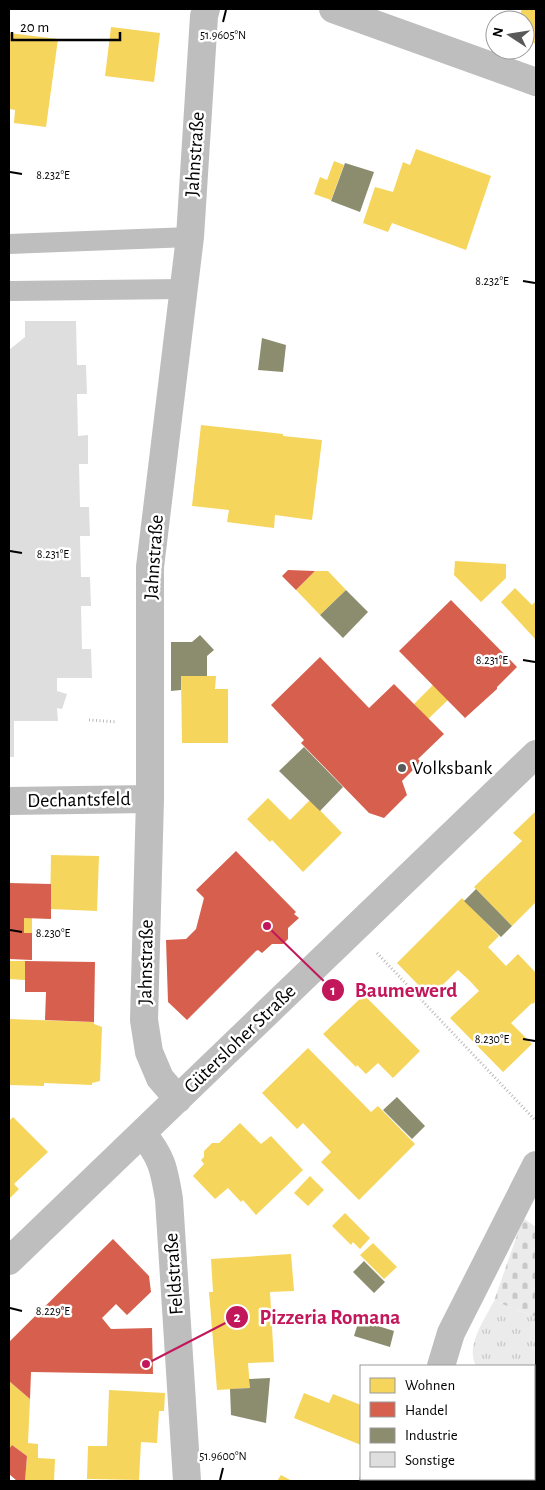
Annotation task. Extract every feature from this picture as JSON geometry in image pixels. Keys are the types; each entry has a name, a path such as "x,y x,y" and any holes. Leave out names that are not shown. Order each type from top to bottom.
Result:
{"street":[{"name":"Jahnstraße","path":"178,1099 160,1078 149,1052 144,1020 150,799 150,567 190,237 204,16 206,9"},
{"path":"333,9 536,82"},
{"name":"Gütersloher Straße","path":"9,1261 536,754"},
{"name":"Dechantsfeld","path":"9,802 150,799"},
{"name":"Feldstraße","path":"142,1133 154,1146 164,1168 169,1199 187,1481"},
{"path":"441,1365 451,1333 536,1165"}],"lane":[{"path":"9,244 190,237"},
{"path":"9,291 184,289"}],"path":[{"path":"354,930 536,1120"}],"green space":[{"path":"523,1218 536,1227 536,1317 494,1301"},
{"path":"494,1301 536,1317 536,1369 535,1365 476,1365 473,1358 474,1341"}],"building: Wohnen":[{"path":"536,9 536,44 535,10 522,10"},
{"path":"111,27 160,33 154,82 105,76"},
{"path":"9,33 58,39 46,127 14,123 15,110 9,109"},
{"path":"416,149 491,176 466,250 392,223 388,232 363,223 375,187 393,192 403,162 410,165"},
{"path":"334,161 344,165 331,200 314,194 320,177 327,180"},
{"path":"201,425 322,440 312,520 275,515 274,528 227,522 229,510 192,506"},
{"path":"455,561 506,564 506,578 481,602 454,575"},
{"path":"315,571 328,571 346,590 320,615 296,590"},
{"path":"515,588 532,605 536,601 536,640 501,602"},
{"path":"181,676 216,676 215,689 228,689 228,743 182,743"},
{"path":"433,685 448,700 428,719 414,704"},
{"path":"268,798 290,820 310,800 342,833 303,872 272,840 270,842 247,819"},
{"path":"536,811 536,902 512,926 474,887 522,841 513,833"},
{"path":"51,855 99,856 97,911 50,909"},
{"path":"462,898 499,936 488,947 506,966 518,954 536,973 536,1001 511,1023 532,1044 503,1072 450,1018 479,991 470,981 458,970 430,997 397,963"},
{"path":"24,918 32,918 32,933 24,933"},
{"path":"9,961 25,961 25,980 9,979"},
{"path":"364,995 420,1051 393,1078 378,1063 366,1074 357,1065 356,1067 323,1034"},
{"path":"9,1019 94,1022 94,1024 102,1027 100,1081 92,1083 92,1085 44,1083 44,1086 9,1085"},
{"path":"308,1048 371,1112 378,1106 415,1144 359,1200 321,1162 331,1152 303,1123 297,1129 262,1093"},
{"path":"13,1117 48,1152 14,1184 19,1189 9,1199 9,1121"},
{"path":"240,1123 261,1144 271,1136 303,1170 256,1215 243,1200 241,1202 228,1188 215,1199 193,1176 204,1164 201,1160 204,1157 204,1151 212,1143 219,1143"},
{"path":"310,1176 324,1190 308,1206 294,1193"},
{"path":"345,1213 370,1238 360,1249 353,1242 351,1245 332,1226"},
{"path":"373,1243 397,1267 384,1279 360,1255"},
{"path":"291,1254 294,1291 270,1292 274,1362 248,1363 250,1388 217,1390 209,1292 213,1292 211,1259"},
{"path":"9,1381 30,1399 28,1443 38,1444 38,1458 55,1459 54,1481 25,1481 27,1456 12,1445 9,1449"},
{"path":"109,1390 165,1393 164,1411 159,1411 157,1443 141,1442 139,1480 87,1479 88,1446 107,1446"},
{"path":"304,1393 329,1403 333,1394 360,1405 360,1445 294,1418"},
{"path":"535,1456 536,1457 535,1476"},
{"path":"281,1475 292,1481 277,1481"},
{"path":"474,1480 475,1481 428,1481"},
{"path":"487,1480 532,1480 532,1481"}],"building: Handel":[{"path":"288,570 315,571 296,590 282,576"},
{"path":"451,600 517,667 497,689 465,718 399,651"},
{"path":"320,657 369,708 394,684 444,734 418,759 421,762 402,781 407,795 384,818 369,813 301,743 304,740 271,705"},
{"path":"236,851 296,912 294,914 299,918 288,928 288,939 283,944 272,944 262,953 258,950 256,951 187,1020 168,1002 166,940 186,939 196,929 204,898 196,890"},
{"path":"9,883 51,884 51,919 24,918 24,933 32,933 32,960 9,959"},
{"path":"25,961 95,962 94,1022 45,1020 46,992 25,992"},
{"path":"113,1239 149,1276 151,1292 127,1315 116,1304 102,1318 111,1329 152,1328 153,1374 31,1372 30,1399 9,1381 9,1342"},
{"path":"12,1445 27,1456 25,1481 17,1481 9,1474 9,1449"}],"building: Industrie":[{"path":"345,163 374,172 360,212 331,201"},
{"path":"262,338 286,345 283,372 258,370"},
{"path":"346,590 368,612 343,638 320,615"},
{"path":"200,635 214,650 207,656 207,676 181,676 181,690 171,691 171,642 192,642"},
{"path":"304,747 343,787 320,811 279,771"},
{"path":"476,889 512,926 501,937 464,901"},
{"path":"397,1097 425,1126 412,1139 383,1110"},
{"path":"364,1261 385,1282 374,1293 353,1272"},
{"path":"359,1320 394,1331 390,1347 354,1336"},
{"path":"270,1378 266,1423 231,1415 230,1389 250,1388 249,1379"}],"building: Sonstige":[{"path":"25,321 76,321 77,365 86,365 87,394 77,394 78,436 88,435 88,464 79,464 80,507 89,507 90,536 80,536 81,577 90,577 91,606 81,606 82,649 91,649 92,678 57,678 57,691 67,694 62,709 57,708 58,721 14,721 14,757 9,757 9,350 25,337"}],"place":[{"name":"Volksbank","path":"402,768"},
{"name":"Baumewerd","path":"267,926"},
{"name":"Pizzeria Romana","path":"146,1364"}]}
